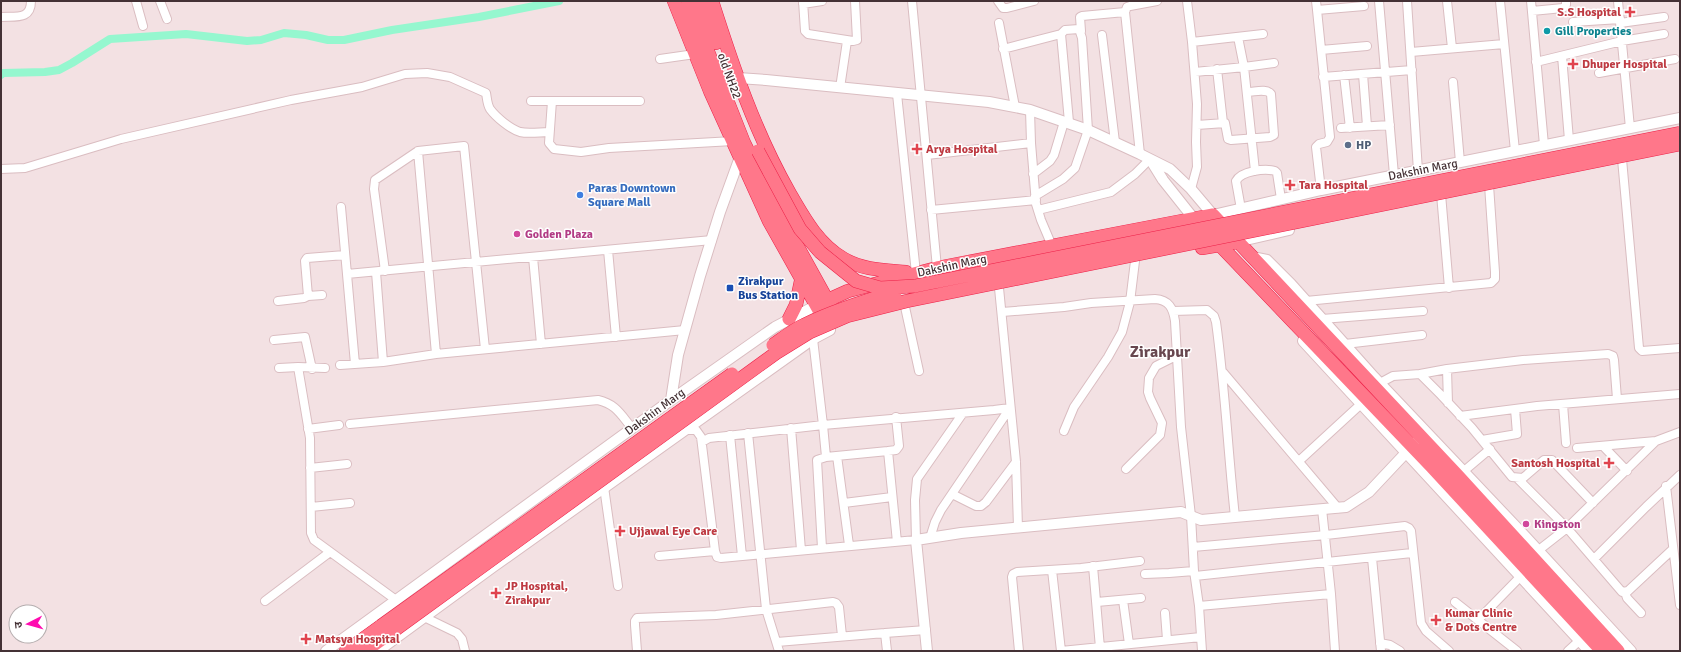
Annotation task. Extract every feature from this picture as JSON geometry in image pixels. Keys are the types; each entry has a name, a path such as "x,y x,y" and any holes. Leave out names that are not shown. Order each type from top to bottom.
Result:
{"highway":[{"path":"674,1 710,90 769,221 802,276 822,302"},
{"path":"688,1 744,143 822,302 836,327 905,307 1135,261 1223,248 1237,242"},
{"name":"old NH22","path":"701,1 730,82 758,150 800,229 820,252 856,281 880,288 915,286"},
{"path":"712,1 738,78 775,167 811,229 828,247 845,260 868,268 916,273"},
{"path":"915,286 1680,133"},
{"name":"Dakshin Marg","path":"346,651 385,630 776,353 810,332 847,316 907,301 1680,144"},
{"path":"1213,215 1534,553 1599,623 1618,651"},
{"name":"Dakshin Marg","path":"822,302 848,291 937,268 1213,215"},
{"path":"1194,219 1223,248 1409,449 1602,651"},
{"path":"789,319 796,305 802,276"},
{"name":"Dakshin Marg","path":"365,651 385,630 770,346 802,325 858,303 915,286"}],"street":[{"path":"1,17 25,15 31,8 32,1"},
{"path":"136,1 143,26"},
{"path":"160,1 166,19"},
{"path":"822,1 803,2 805,31 808,34 847,41 856,41 855,1"},
{"path":"912,1 937,268"},
{"path":"998,1 1003,8 1034,1"},
{"path":"1140,154 1125,12 1127,7 1157,1"},
{"path":"1187,1 1195,72 1197,125 1197,167 1191,189"},
{"path":"1316,1 1330,137 1328,142 1319,144 1316,147 1321,190"},
{"path":"1379,1 1394,176"},
{"path":"1407,1 1418,171"},
{"path":"1447,1 1452,48"},
{"path":"1500,1 1515,151"},
{"path":"1531,1 1544,145"},
{"path":"1532,11 1563,8 1566,5 1566,1"},
{"path":"1618,1 1630,128"},
{"path":"1317,10 1364,6"},
{"path":"931,210 1035,198 1063,179 1075,168 1088,130 1080,17 1125,12"},
{"path":"1573,22 1620,21 1664,17"},
{"path":"999,23 1015,107"},
{"path":"1003,49 1061,34 1065,30 1079,29 1080,31"},
{"path":"1033,174 1050,161 1054,155 1066,122 1061,34"},
{"path":"1192,42 1263,34"},
{"path":"1536,62 1622,41 1664,34"},
{"path":"1102,35 1115,142"},
{"path":"1238,37 1244,67 1255,171"},
{"path":"840,88 847,41"},
{"path":"1411,52 1504,44"},
{"path":"1321,50 1367,46"},
{"path":"660,59 695,54"},
{"path":"1562,56 1569,140"},
{"path":"1599,73 1624,67 1675,59"},
{"path":"1195,72 1274,63"},
{"path":"1217,69 1223,123 1226,126 1228,139 1252,139 1274,135 1270,92 1266,90 1247,92"},
{"path":"1323,77 1412,70"},
{"path":"1,170 26,168 121,139 304,98 362,87 405,74 427,73 450,77 486,93 490,109 497,117 520,132 550,132"},
{"path":"1363,74 1368,126"},
{"path":"1344,75 1350,128"},
{"path":"738,78 989,102 1030,110 1088,130 1140,154 1170,170 1191,189 1213,215"},
{"path":"1453,82 1460,162"},
{"path":"897,94 916,273"},
{"path":"531,101 640,101"},
{"path":"552,101 549,143 554,149 581,152 609,148 734,141"},
{"path":"1030,110 1030,143 1035,198 1052,246"},
{"name":"Dakshin Marg","path":"1213,215 1321,190 1680,118"},
{"path":"1197,125 1223,123"},
{"path":"1341,128 1390,125"},
{"path":"927,155 1030,143"},
{"path":"385,271 374,189 375,180 418,151 464,146 485,349"},
{"path":"1237,242 1441,194 1489,186 1680,148"},
{"path":"418,151 436,354"},
{"path":"671,400 678,355 685,330 720,212 740,157"},
{"path":"1038,210 1111,192 1135,174 1150,159"},
{"path":"1150,159 1163,180 1194,219"},
{"path":"1622,159 1639,348 1642,351 1680,348"},
{"path":"1241,209 1236,182 1240,175 1255,171 1275,171 1277,173 1282,199"},
{"path":"1306,301 1491,283 1495,279 1489,186"},
{"path":"1441,194 1449,288"},
{"path":"341,207 355,364"},
{"path":"347,274 712,240"},
{"path":"1223,248 1233,266 1361,404 1409,449 1589,651"},
{"path":"608,250 616,337"},
{"path":"308,296 305,261 307,258 345,255"},
{"path":"533,257 541,344"},
{"path":"1252,257 1267,260 1380,383 1464,471 1534,553 1567,528 1656,441"},
{"path":"1064,431 1074,407 1122,332 1130,302 1135,261"},
{"path":"376,272 383,362"},
{"path":"999,288 1016,462 1018,528"},
{"path":"278,301 322,295"},
{"path":"1002,312 1064,307 1091,303 1163,300 1169,304 1173,311 1181,427 1193,547 1194,573 1199,606 1202,651"},
{"name":"Dakshin Marg","path":"326,651 671,400 789,319 822,302"},
{"path":"905,307 919,371"},
{"path":"1173,311 1207,310 1214,316 1222,371 1235,517"},
{"path":"1322,319 1423,311"},
{"path":"378,651 604,487 812,339 836,327"},
{"path":"340,365 383,362 436,354 685,330"},
{"path":"1345,344 1422,334"},
{"path":"274,340 305,337 312,369"},
{"path":"812,339 826,457"},
{"path":"1380,383 1393,376 1420,374 1523,360 1608,354 1613,356 1614,360 1617,399"},
{"path":"1126,469 1160,434 1162,423 1148,392 1149,378 1156,366 1176,356"},
{"path":"298,367 308,429 312,534 314,540 396,600"},
{"path":"279,368 325,368"},
{"path":"1447,370 1448,403"},
{"path":"1222,371 1338,508"},
{"path":"1420,374 1482,440 1509,474 1518,479 1567,528 1641,613"},
{"path":"1460,416 1563,404 1680,394"},
{"path":"350,424 598,400 608,402 615,407 632,428"},
{"path":"1299,462 1361,404"},
{"path":"1563,404 1566,443"},
{"path":"702,442 709,438 791,428 896,417 963,413 1010,408"},
{"path":"930,538 938,515 1010,408"},
{"path":"1482,440 1517,434 1515,409"},
{"path":"927,651 916,540 914,500 917,479 963,413"},
{"path":"822,548 816,463 819,459 826,457 896,450 899,446 896,417"},
{"path":"308,429 339,425"},
{"path":"791,428 800,550"},
{"path":"684,430 696,430 702,442 715,551 719,558 897,542 961,533 1181,512 1201,520 1346,507 1369,492 1422,436"},
{"path":"1578,448 1604,447 1656,441 1680,432"},
{"path":"748,433 766,609 779,651"},
{"path":"730,435 742,556"},
{"path":"1604,447 1627,471"},
{"path":"1464,471 1490,449"},
{"path":"888,451 897,542"},
{"path":"837,456 849,546"},
{"path":"1518,479 1528,475 1544,460 1552,460 1594,503"},
{"path":"952,494 976,506 981,506 986,502 1016,462"},
{"path":"310,468 347,464"},
{"path":"1594,559 1666,486 1680,476"},
{"path":"1666,486 1680,605"},
{"path":"604,487 618,586"},
{"path":"844,503 892,496"},
{"path":"311,507 350,503"},
{"path":"1322,509 1326,535 1335,651"},
{"path":"1193,547 1405,526 1409,528 1411,532 1412,553 1421,623 1426,631 1450,651"},
{"path":"473,543 493,567"},
{"path":"1624,592 1628,591 1673,549"},
{"path":"659,556 715,551"},
{"path":"265,601 330,552"},
{"path":"1145,574 1194,573 1328,563 1412,553"},
{"path":"1372,558 1380,647 1390,645 1400,651"},
{"path":"1019,651 1012,577 1013,574 1017,572 1140,561"},
{"path":"1093,566 1100,648"},
{"path":"1052,570 1061,651 1100,648 1110,649 1129,644 1201,637"},
{"path":"1478,620 1521,576"},
{"path":"1199,606 1331,594"},
{"path":"1097,602 1141,598"},
{"path":"1123,600 1129,644"},
{"path":"637,651 635,621 638,618 716,615 836,602 839,607 842,636"},
{"path":"1455,602 1517,651"},
{"path":"1165,614 1167,640"},
{"path":"424,617 457,633 462,639 465,651"},
{"path":"1599,623 1631,651"},
{"path":"777,642 926,630"},
{"path":"885,633 887,651"},
{"path":"1568,651 1580,640"},
{"path":"1154,642 1154,651"}],"waterway":[{"path":"1,75 3,73 45,72 59,70 110,39 186,34 247,41 261,40 284,33 306,35 328,40 344,40 392,30 479,17 559,1"}],"place":[{"name":"S.S Hospital","path":"1630,12"},
{"name":"Gill Properties","path":"1547,31"},
{"name":"Dhuper Hospital","path":"1573,64"},
{"name":"HP","path":"1348,145"},
{"name":"Arya Hospital","path":"917,149"},
{"name":"Tara Hospital","path":"1290,185"},
{"name":"Paras Downtown Square Mall","path":"580,195"},
{"name":"Golden Plaza","path":"517,234"},
{"name":"Zirakpur Bus Station","path":"730,288"},
{"name":"Santosh Hospital","path":"1609,463"},
{"name":"Kingston","path":"1526,524"},
{"name":"Ujjawal Eye Care","path":"620,531"},
{"name":"JP Hospital, Zirakpur","path":"496,593"},
{"name":"Kumar Clinic & Dots Centre","path":"1436,620"},
{"name":"Matsya Hospital","path":"306,639"}],"district":[{"name":"Zirakpur","path":"1160,352"}]}
